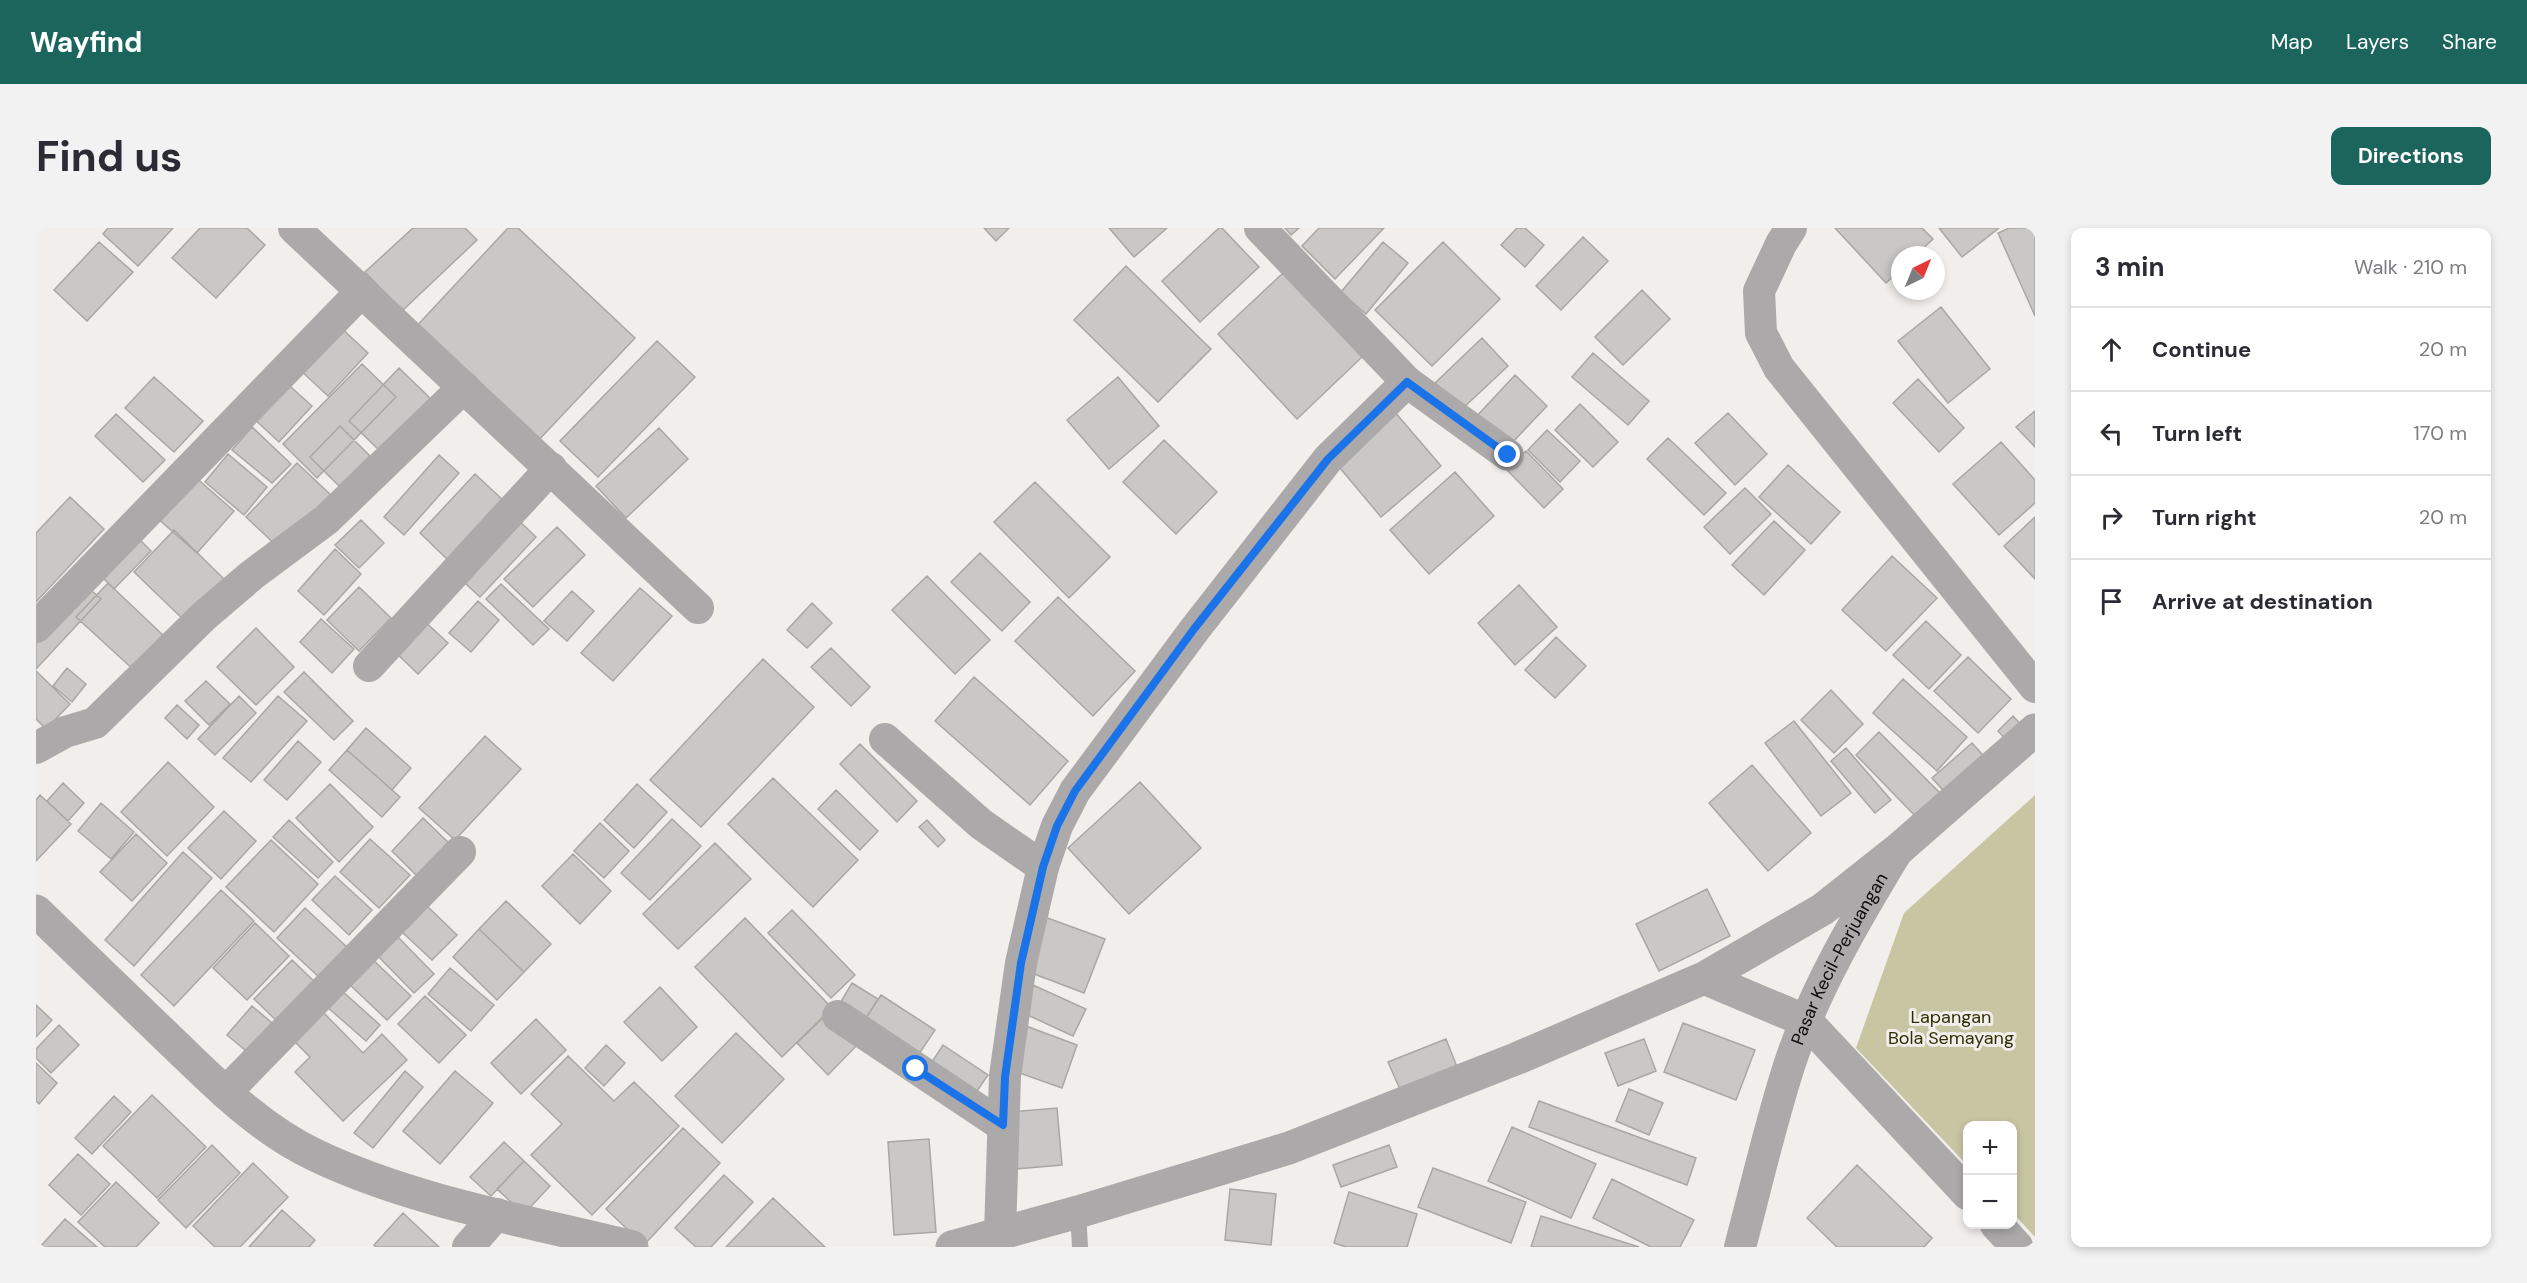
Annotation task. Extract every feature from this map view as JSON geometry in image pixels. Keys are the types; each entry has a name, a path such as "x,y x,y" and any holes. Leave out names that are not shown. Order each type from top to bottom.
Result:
{"street":[{"path":"294,228 698,608"},
{"path":"1260,228 1407,382 1508,455"},
{"path":"1791,228 1759,291 1761,333 1779,368 2035,687"},
{"path":"36,627 362,291"},
{"path":"1000,1234 1005,1077 1021,963 1043,867 1057,826 1075,791 1194,629 1328,459 1407,382"},
{"path":"36,748 65,732 95,723 204,616 326,520 464,387"},
{"path":"369,666 551,468"},
{"name":"Pasar Kecil-Perjuangan","path":"1740,1247 1789,1065 1806,1021 1859,914 1900,848 2035,730"},
{"path":"885,739 981,824 1043,867"},
{"path":"952,1247 1078,1212 1289,1148 1518,1058 1704,978 1823,909 1900,848"},
{"path":"225,1093 460,852"},
{"path":"36,911 225,1093 266,1125 313,1154 411,1191 632,1247"},
{"path":"1704,978 1806,1021 1963,1189"},
{"path":"838,1016 1003,1125"},
{"path":"468,1247 497,1214"},
{"path":"2001,1229 2018,1247"}],"lane":[{"path":"1078,1212 1080,1247"}],"green space":[{"name":"Lapangan Bola Semayang","path":"2035,795 2035,1237 2017,1217 2017,1121 1963,1121 1963,1161 1856,1048 1904,913"}],"building":[{"path":"108,228 173,228 138,266 103,234"},
{"path":"200,228 247,228 265,245 216,298 172,258"},
{"path":"413,228 465,228 477,240 402,311 365,272"},
{"path":"508,228 518,228 635,338 535,444 413,330"},
{"path":"984,228 1009,228 996,241"},
{"path":"1109,228 1167,228 1134,257"},
{"path":"1219,228 1222,228 1259,267 1200,322 1162,281"},
{"path":"1285,228 1299,228 1291,235"},
{"path":"1319,228 1384,228 1335,279 1302,246"},
{"path":"1517,228 1525,228 1544,245 1525,267 1501,245"},
{"path":"1835,228 1922,228 1933,239 1926,246 1891,246 1891,278 1886,283"},
{"path":"1939,228 1999,228 1962,257"},
{"path":"2009,228 2035,228 2035,316 1998,233"},
{"path":"1583,237 1608,261 1561,310 1536,286"},
{"path":"99,242 133,272 87,321 54,290"},
{"path":"1383,242 1408,263 1366,314 1341,292"},
{"path":"1443,242 1500,299 1432,366 1375,310"},
{"path":"1126,266 1211,349 1158,402 1074,320"},
{"path":"1283,273 1362,357 1297,419 1218,334"},
{"path":"1642,290 1670,319 1623,365 1595,337"},
{"path":"1941,307 1990,369 1948,403 1898,341"},
{"path":"338,325 368,353 328,396 298,368"},
{"path":"1482,338 1508,366 1461,410 1435,383"},
{"path":"657,341 695,377 598,477 560,441"},
{"path":"1593,353 1649,401 1628,425 1572,377"},
{"path":"362,364 396,397 317,478 283,444"},
{"path":"399,368 431,399 381,452 349,421"},
{"path":"1515,375 1547,406 1507,448 1475,418"},
{"path":"154,377 203,421 174,452 125,408"},
{"path":"1118,377 1159,426 1109,469 1067,420"},
{"path":"282,379 312,406 279,442 249,414"},
{"path":"1918,379 1964,428 1939,452 1893,403"},
{"path":"1580,404 1618,442 1593,467 1555,430"},
{"path":"1394,411 1441,466 1381,517 1335,462"},
{"path":"2035,411 2035,447 2016,427"},
{"path":"1728,413 1767,454 1735,485 1695,443"},
{"path":"116,414 165,460 143,482 95,436"},
{"path":"340,426 370,456 339,486 310,457"},
{"path":"252,427 291,464 272,483 232,450"},
{"path":"659,428 688,459 626,518 596,486"},
{"path":"1547,430 1580,461 1560,482 1528,450"},
{"path":"1668,438 1726,493 1704,515 1647,459"},
{"path":"1164,440 1217,492 1176,534 1123,482"},
{"path":"2001,442 2035,480 2035,503 1999,535 1953,484"},
{"path":"1526,451 1563,489 1544,508 1507,470"},
{"path":"228,454 267,487 244,515 205,482"},
{"path":"439,455 459,473 404,535 384,517"},
{"path":"297,463 333,497 281,550 246,517"},
{"path":"1788,465 1840,512 1811,544 1759,497"},
{"path":"1455,472 1494,516 1429,574 1390,530"},
{"path":"475,474 504,501 449,561 420,533"},
{"path":"194,476 234,511 197,553 157,518"},
{"path":"1035,482 1110,557 1069,598 994,522"},
{"path":"1745,488 1771,514 1730,554 1704,527"},
{"path":"70,497 104,529 36,602 36,533"},
{"path":"512,514 536,537 480,597 455,574"},
{"path":"2035,517 2035,579 2004,546"},
{"path":"361,520 384,543 359,568 335,545"},
{"path":"1774,521 1805,550 1764,595 1732,565"},
{"path":"557,527 585,555 533,607 504,579"},
{"path":"174,530 225,580 185,621 134,572"},
{"path":"134,534 151,551 114,589 97,572"},
{"path":"335,549 361,574 324,615 298,591"},
{"path":"980,553 1030,602 1002,631 951,582"},
{"path":"1892,556 1937,598 1886,651 1842,610"},
{"path":"927,576 990,640 955,674 892,610"},
{"path":"83,583 101,599 36,669 36,633"},
{"path":"108,583 166,638 135,671 76,617"},
{"path":"501,584 549,629 533,645 486,599"},
{"path":"1519,585 1557,627 1515,665 1478,623"},
{"path":"359,587 391,618 359,651 327,620"},
{"path":"640,588 672,616 613,681 581,653"},
{"path":"572,591 594,611 567,641 544,621"},
{"path":"1058,597 1135,671 1093,716 1015,641"},
{"path":"478,601 499,620 471,652 449,633"},
{"path":"812,603 832,623 807,648 787,630"},
{"path":"421,618 448,643 418,674 391,648"},
{"path":"321,619 354,649 332,673 300,642"},
{"path":"1926,621 1961,655 1929,689 1893,655"},
{"path":"256,628 294,667 256,705 217,667"},
{"path":"1556,637 1586,666 1555,698 1525,670"},
{"path":"831,648 870,687 851,706 811,667"},
{"path":"1968,657 2011,699 1978,733 1934,691"},
{"path":"763,659 814,707 701,827 650,780"},
{"path":"67,668 86,684 72,702 53,686"},
{"path":"36,671 70,704 46,729 36,719"},
{"path":"304,672 353,721 334,740 284,692"},
{"path":"974,677 1068,761 1030,805 935,721"},
{"path":"1903,679 1967,737 1937,771 1873,713"},
{"path":"206,681 230,704 209,725 185,701"},
{"path":"1831,690 1863,724 1834,753 1801,720"},
{"path":"239,696 256,713 215,755 198,739"},
{"path":"278,696 307,721 251,782 223,758"},
{"path":"177,705 199,725 187,739 165,718"},
{"path":"2013,716 2026,730 2011,745 1998,731"},
{"path":"1794,721 1851,793 1821,816 1765,743"},
{"path":"366,728 411,768 392,790 347,750"},
{"path":"1879,732 1946,799 1922,823 1856,755"},
{"path":"485,736 521,769 455,840 419,808"},
{"path":"298,741 321,762 287,800 264,780"},
{"path":"1972,743 1990,763 1950,798 1932,778"},
{"path":"860,744 917,801 897,822 840,764"},
{"path":"1846,748 1891,800 1875,813 1831,761"},
{"path":"347,750 400,797 382,817 329,770"},
{"path":"168,762 214,807 167,856 121,812"},
{"path":"1752,765 1811,833 1768,871 1709,803"},
{"path":"773,778 858,860 813,907 728,824"},
{"path":"1140,782 1201,848 1129,914 1068,848"},
{"path":"63,783 84,803 68,821 47,801"},
{"path":"330,784 373,827 339,862 296,818"},
{"path":"637,784 667,812 634,848 604,820"},
{"path":"836,790 878,831 860,850 818,809"},
{"path":"40,795 71,824 36,861 36,800"},
{"path":"101,803 134,832 111,859 78,831"},
{"path":"224,811 256,841 221,879 188,848"},
{"path":"423,818 451,845 419,878 392,851"},
{"path":"672,819 701,846 650,900 621,873"},
{"path":"289,820 333,862 318,878 273,837"},
{"path":"927,820 945,840 938,847 919,827"},
{"path":"600,823 629,851 604,878 574,851"},
{"path":"136,834 167,863 132,901 100,872"},
{"path":"370,839 410,875 379,908 340,872"},
{"path":"271,840 318,884 274,932 226,887"},
{"path":"715,843 751,879 678,949 643,914"},
{"path":"183,852 212,878 134,966 105,940"},
{"path":"573,854 611,891 580,924 542,886"},
{"path":"335,876 372,910 349,935 312,900"},
{"path":"1707,889 1730,936 1659,971 1636,924"},
{"path":"221,890 254,921 174,1006 141,975"},
{"path":"506,901 551,944 524,972 479,929"},
{"path":"426,905 457,935 432,960 401,931"},
{"path":"305,908 348,948 320,978 277,938"},
{"path":"792,910 855,975 831,998 768,933"},
{"path":"1042,916 1105,939 1084,993 1021,969"},
{"path":"745,918 832,1008 782,1057 695,967"},
{"path":"255,923 289,956 247,1000 213,968"},
{"path":"479,929 524,972 497,1000 453,957"},
{"path":"396,935 434,974 414,993 376,954"},
{"path":"371,958 411,996 387,1020 347,982"},
{"path":"292,960 319,986 280,1024 254,999"},
{"path":"450,968 494,1005 471,1031 428,994"},
{"path":"852,983 878,999 861,1026 836,1010"},
{"path":"1033,985 1086,1009 1073,1036 1021,1012"},
{"path":"660,987 697,1027 662,1061 624,1022"},
{"path":"341,990 380,1025 366,1041 326,1006"},
{"path":"881,995 935,1030 913,1063 859,1029"},
{"path":"425,996 466,1035 439,1063 398,1024"},
{"path":"36,1005 52,1020 36,1037"},
{"path":"252,1006 277,1027 252,1056 227,1035"},
{"path":"321,1010 363,1053 382,1034 407,1060 343,1121 295,1072 310,1057 292,1039"},
{"path":"829,1012 859,1043 828,1075 797,1043"},
{"path":"536,1019 566,1050 521,1094 491,1063"},
{"path":"1683,1023 1755,1050 1736,1100 1664,1072"},
{"path":"59,1025 79,1045 51,1073 36,1058 36,1049"},
{"path":"1026,1026 1077,1045 1062,1088 1011,1070"},
{"path":"736,1033 784,1079 722,1143 675,1096"},
{"path":"1446,1039 1459,1072 1402,1094 1388,1062"},
{"path":"1644,1039 1656,1071 1618,1086 1605,1053"},
{"path":"606,1045 625,1063 604,1086 585,1068"},
{"path":"943,1045 988,1075 973,1097 928,1068"},
{"path":"568,1056 614,1101 634,1082 679,1126 592,1215 531,1155 562,1124 531,1094"},
{"path":"36,1063 57,1083 39,1104 36,1101"},
{"path":"405,1071 423,1087 373,1148 354,1133"},
{"path":"455,1071 493,1103 440,1164 403,1131"},
{"path":"1629,1089 1663,1103 1649,1135 1616,1121"},
{"path":"152,1095 206,1147 157,1198 103,1146"},
{"path":"114,1096 131,1112 92,1154 75,1138"},
{"path":"1539,1101 1696,1158 1687,1185 1529,1127"},
{"path":"1057,1108 1062,1165 1016,1169 1011,1112"},
{"path":"1512,1127 1596,1164 1571,1218 1488,1181"},
{"path":"683,1128 720,1163 644,1245 606,1209"},
{"path":"929,1139 936,1232 894,1235 888,1142"},
{"path":"504,1142 524,1161 491,1196 470,1177"},
{"path":"212,1145 240,1173 186,1228 158,1200"},
{"path":"1389,1145 1397,1167 1341,1187 1333,1165"},
{"path":"78,1154 110,1184 81,1215 49,1185"},
{"path":"524,1161 550,1186 524,1214 497,1189"},
{"path":"253,1163 288,1197 240,1247 215,1247 193,1226"},
{"path":"1857,1165 1932,1238 1924,1247 1837,1247 1807,1218"},
{"path":"1433,1168 1526,1202 1511,1243 1418,1207"},
{"path":"724,1175 753,1202 711,1247 696,1247 675,1228"},
{"path":"1612,1179 1694,1220 1680,1247 1651,1247 1593,1218"},
{"path":"116,1182 159,1223 136,1247 105,1247 78,1222"},
{"path":"1230,1189 1276,1194 1271,1245 1225,1240"},
{"path":"1349,1192 1417,1214 1407,1247 1346,1247 1334,1243"},
{"path":"773,1198 825,1247 726,1247"},
{"path":"282,1210 315,1240 309,1247 249,1247"},
{"path":"403,1213 439,1247 376,1247 374,1245"},
{"path":"1541,1216 1639,1247 1531,1247"},
{"path":"65,1219 97,1247 40,1247"}],"route":[{"path":"916,1069 1003,1125 1005,1077 1021,963 1043,867 1057,826 1075,791 1194,629 1328,459 1407,382 1508,455"}]}
